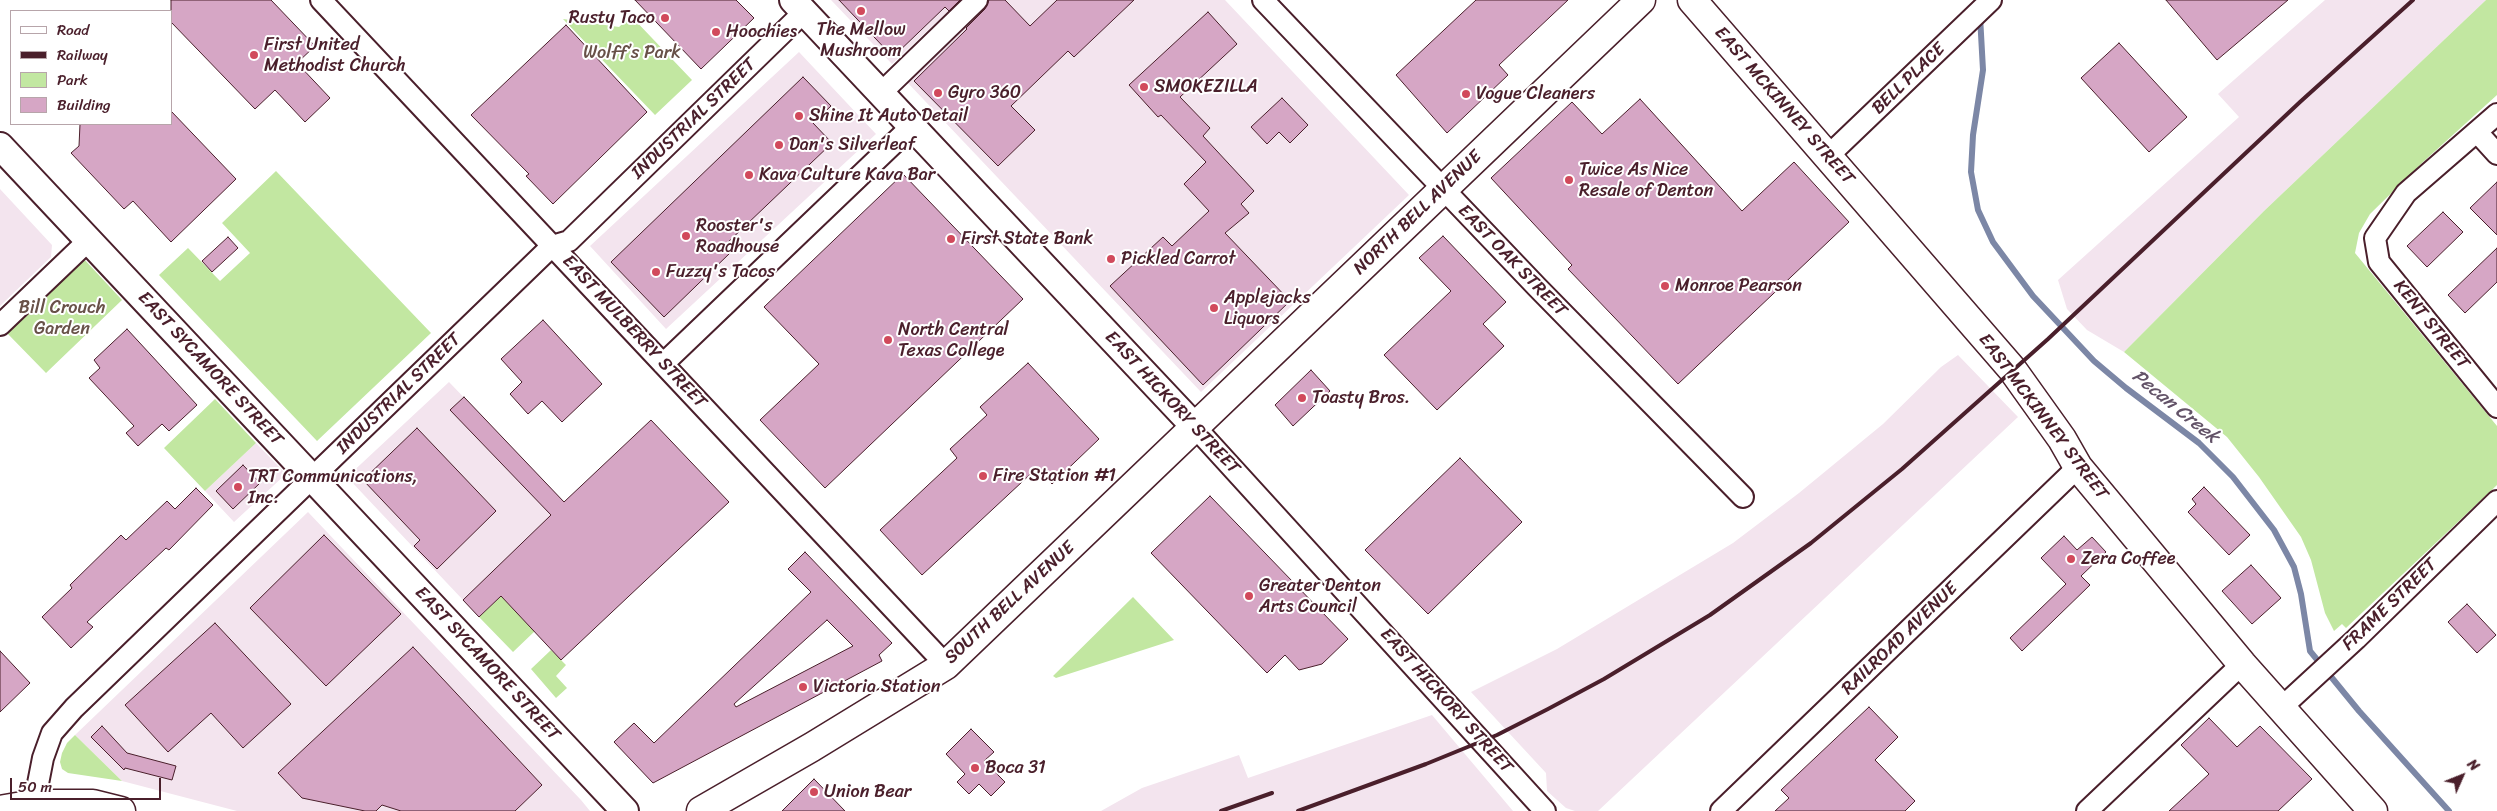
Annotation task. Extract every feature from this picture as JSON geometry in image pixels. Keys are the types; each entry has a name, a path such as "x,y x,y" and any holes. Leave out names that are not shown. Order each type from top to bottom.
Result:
{"main road":[{"name":"NORTH BELL AVENUE","path":"1194,427 1641,0"},
{"name":"EAST MCKINNEY STREET","path":"1692,0 2012,369 2062,439 2078,467 2242,664 2373,811"},
{"name":"SOUTH BELL AVENUE","path":"701,811 812,747 946,665 1194,427"},
{"path":"0,810 34,804 93,804 121,811"}],"street":[{"name":"EAST MULBERRY STREET","path":"320,0 946,665"},
{"path":"881,93 978,0"},
{"name":"EAST OAK STREET","path":"1263,0 1536,287 1743,497"},
{"name":"BELL PLACE","path":"1827,157 1991,0"},
{"name":"INDUSTRIAL STREET","path":"34,804 43,758 52,733 74,708 552,246 569,241 799,6"},
{"name":"EAST HICKORY STREET","path":"799,6 1194,427 1545,811"},
{"path":"2497,114 2477,132 2497,154"},
{"path":"663,364 912,126"},
{"name":"KENT STREET","path":"2477,132 2406,193 2375,238 2379,262 2497,407"},
{"name":"EAST SYCAMORE STREET","path":"0,146 625,811"},
{"path":"0,325 89,240"},
{"name":"RAILROAD AVENUE","path":"1721,811 2078,467"},
{"name":"FRAME STREET","path":"2281,708 2356,639 2497,501"},
{"path":"2087,811 2242,664"}],"shaded area":[{"path":"831,0 960,0 892,64"},
{"path":"992,0 1225,0 1409,195 1201,392 906,81"},
{"path":"2325,0 2486,0 2264,211 2124,352 2087,330 2067,309 2058,280 2239,117 2218,94"},
{"path":"799,52 876,134 666,329 590,246"},
{"path":"0,189 52,245 51,257 0,306"},
{"path":"1958,355 2018,417 1598,811 1575,811 1566,808 1547,791 1546,773 1471,692 1557,649 1733,543 1799,493 1883,424 1941,367"},
{"path":"449,382 581,519 479,617 347,477"},
{"path":"256,443 286,474 234,522 205,491"},
{"path":"308,512 590,811 237,811 122,781 75,735"},
{"path":"1432,715 1513,811 1101,811 1142,788 1239,755 1248,778"}],"green space":[{"path":"2486,0 2497,0 2497,95 2423,162 2370,214 2359,233 2355,253 2497,426 2497,485 2346,628 2342,624 2334,631 2325,613 2311,560 2301,537 2259,477 2227,437 2124,352 2264,211"},
{"name":"Wolff’s Park","path":"631,16 692,80 655,115 563,19 619,27"},
{"path":"276,171 431,333 317,441 159,275 188,248 220,281 250,253 222,223"},
{"name":"Bill Crouch Garden","path":"83,258 122,300 46,373 6,332"},
{"path":"215,399 256,443 205,491 164,448"},
{"path":"501,596 535,631 513,652 479,617"},
{"path":"1133,597 1174,640 1056,678 1053,676"},
{"path":"551,650 566,665 556,676 567,688 556,698 531,669"},
{"path":"75,735 122,781 68,773 62,769 60,762 62,753 67,743"}],"building":[{"name":"First United Methodist Church","path":"171,0 271,0 315,46 297,63 330,98 305,122 275,90 255,109 172,23"},
{"path":"635,0 736,0 754,18 701,69"},
{"path":"839,0 960,0 949,11 945,7 893,57"},
{"path":"989,0 1005,0 1030,26 1057,0 1134,0 1074,57 1068,51 1011,106 1035,130 998,166 914,81 967,29 985,9"},
{"path":"1476,0 1568,0 1499,65 1508,75 1447,133 1396,75"},
{"path":"2166,0 2288,0 2217,60"},
{"path":"1208,12 1237,44 1180,97 1210,128 1203,136 1254,191 1241,204 1249,213 1225,233 1290,301 1203,385 1110,286 1163,237 1172,246 1209,211 1184,184 1206,162 1161,115 1158,117 1129,85"},
{"path":"566,25 647,112 553,204 526,176 529,174 471,115"},
{"path":"2119,43 2187,117 2149,152 2081,78"},
{"path":"803,77 831,106 813,123 832,143 724,246 730,253 664,317 611,262"},
{"path":"1282,98 1308,125 1290,143 1279,132 1267,144 1251,127"},
{"path":"1640,99 1742,211 1794,162 1849,222 1678,384 1568,269 1572,265 1491,178 1572,102 1602,134"},
{"path":"172,112 236,179 171,242 133,201 124,209 71,153 79,146 80,125 172,125"},
{"name":"North Central Texas College","path":"903,174 1023,299 825,488 760,420 819,364 764,307"},
{"path":"2497,182 2497,235 2470,208"},
{"path":"2443,212 2463,232 2427,267 2407,246"},
{"path":"1443,236 1506,302 1483,324 1504,346 1437,410 1384,355 1451,291 1419,258"},
{"path":"228,237 238,248 212,272 202,261"},
{"path":"2497,248 2497,282 2465,313 2448,295"},
{"path":"543,320 602,384 562,422 542,401 528,414 510,394 522,382 501,359"},
{"path":"127,329 197,405 169,431 162,424 138,446 126,433 134,426 89,378 100,368 94,360"},
{"name":"Fire Station #1","path":"1028,363 1099,439 1052,484 1037,468 922,575 880,530 957,458 950,449 987,415 980,407"},
{"name":"Toasty Bros.","path":"1311,370 1330,391 1293,426 1275,405"},
{"path":"464,397 564,502 651,420 729,502 561,660 501,596 479,617 463,600 551,515 450,410"},
{"path":"417,428 496,511 437,569 414,546 420,540 363,480"},
{"path":"1460,458 1522,522 1428,614 1365,550"},
{"name":"TRT Communications, Inc.","path":"243,465 260,483 233,509 216,491"},
{"path":"2204,487 2250,535 2229,555 2188,512 2196,504 2192,499"},
{"path":"196,488 213,505 169,550 166,548 87,622 93,627 71,648 42,617 72,588 70,585 121,535 126,540 167,501 175,509"},
{"name":"Greater Denton Arts Council","path":"1210,496 1348,639 1322,664 1299,670 1285,655 1267,673 1151,553"},
{"path":"324,535 401,614 326,686 250,608"},
{"path":"2064,536 2077,550 2092,537 2106,552 2081,576 2090,585 2022,651 2010,638 2066,584 2041,558"},
{"name":"Victoria Station","path":"805,552 892,643 879,655 882,661 653,783 614,742 634,723 654,743 811,592 788,569","holes":["827,620 853,646 736,707 734,704"]},
{"path":"2251,565 2281,598 2252,624 2222,591"},
{"path":"2467,604 2496,635 2477,653 2448,622"},
{"path":"215,623 291,704 243,748 211,713 168,752 125,705"},
{"path":"413,647 542,785 515,811 401,811 382,805 376,811 365,811 302,798 278,773"},
{"path":"0,651 30,683 0,712"},
{"path":"1869,707 1898,737 1875,760 1915,801 1905,811 1775,811 1789,798 1781,790"},
{"path":"2209,718 2237,747 2260,726 2312,779 2278,811 2169,811 2209,774 2181,745"},
{"path":"102,726 127,753 176,766 172,780 125,768 124,770 91,737"},
{"name":"Boca 31","path":"971,729 994,752 984,761 1005,782 991,796 979,784 969,794 957,782 965,774 946,754"},
{"name":"Union Bear","path":"814,779 845,811 782,811"}],"waterway":[{"name":"Pecan Creek","path":"1980,16 1983,70 1973,135 1971,172 1978,210 1993,242 2033,296 2094,361 2126,388 2199,443 2233,477 2274,530 2294,567 2301,594 2310,651 2359,711 2449,811"}],"railway":[{"path":"1298,811 1426,764 1497,735 1548,709 1604,679 1710,615 1811,543 1902,469 2048,339 2300,102 2413,0"},
{"path":"1221,811 1272,793"}],"place":[{"name":"The Mellow Mushroom","path":"861,11"},
{"name":"Rusty Taco","path":"665,18"},
{"name":"Hoochies","path":"716,32"},
{"name":"First United Methodist Church","path":"254,55"},
{"name":"SMOKEZILLA","path":"1144,87"},
{"name":"Gyro 360","path":"938,93"},
{"name":"Vogue Cleaners","path":"1466,94"},
{"name":"Shine It Auto Detail","path":"799,116"},
{"name":"Dan's Silverleaf","path":"779,145"},
{"name":"Kava Culture Kava Bar","path":"749,175"},
{"name":"Twice As Nice Resale of Denton","path":"1569,180"},
{"name":"Rooster's Roadhouse","path":"686,236"},
{"name":"First State Bank","path":"951,239"},
{"name":"Pickled Carrot","path":"1111,259"},
{"name":"Fuzzy's Tacos","path":"656,272"},
{"name":"Monroe Pearson","path":"1665,286"},
{"name":"Applejacks Liquors","path":"1214,308"},
{"name":"North Central Texas College","path":"888,340"},
{"name":"Toasty Bros.","path":"1302,398"},
{"name":"Fire Station #1","path":"983,476"},
{"name":"TRT Communications, Inc.","path":"238,487"},
{"name":"Zera Coffee","path":"2071,559"},
{"name":"Greater Denton Arts Council","path":"1249,596"},
{"name":"Victoria Station","path":"803,687"},
{"name":"Boca 31","path":"975,768"},
{"name":"Union Bear","path":"814,792"}]}
